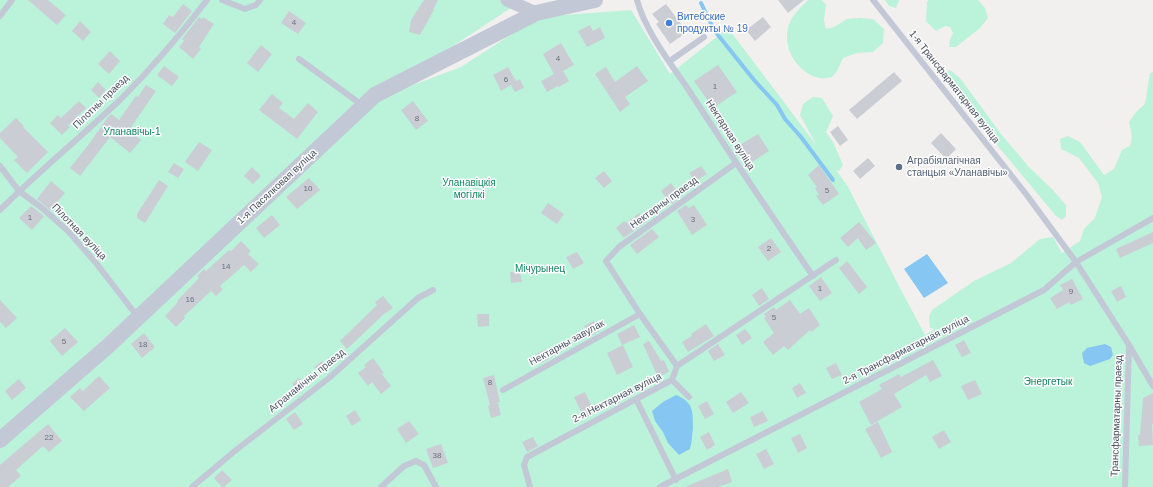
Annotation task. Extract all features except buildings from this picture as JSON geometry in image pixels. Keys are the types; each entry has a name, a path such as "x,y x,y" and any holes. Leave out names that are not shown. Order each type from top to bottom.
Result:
{"street":[{"path":"508,0 536,13"},
{"name":"1-я Пасялковая вуліца","path":"0,440 108,346 375,95 536,13 595,0"}],"lane":[{"path":"0,16 12,0"},
{"name":"Пілотны праезд","path":"0,210 122,97 184,30 207,0"},
{"path":"222,0 245,9 256,5 260,0"},
{"name":"Нектарная вуліца","path":"638,0 641,12 670,61 736,163 813,276"},
{"name":"1-я Трансфарматарная вуліца","path":"874,0 1026,194 1076,262 1129,345 1153,386"},
{"path":"670,61 704,37"},
{"path":"299,59 363,106"},
{"name":"Нектарны праезд","path":"640,314 606,262 619,247 736,163"},
{"name":"Пілотная вуліца","path":"0,166 19,191 42,208 68,231 96,263 138,318"},
{"name":"2-я Трансфарматарная вуліца","path":"660,487 1044,290 1076,262 1153,218"},
{"path":"640,314 677,366 836,260"},
{"name":"Агранамічны праезд","path":"192,487 236,450 329,378 418,298 433,290"},
{"name":"Нектарны завулак","path":"503,390 640,314"},
{"name":"Трансфарматарны праезд","path":"1125,487 1129,345"},
{"name":"2-я Нектарная вуліца","path":"530,487 524,465 527,457 672,380 677,366"},
{"path":"672,380 689,397"},
{"path":"636,399 676,480"},
{"path":"381,487 404,466 416,461 424,465 436,487"}],"green space":[{"name":"Уланавічы-1","path":"0,0 523,0 447,50 371,89 152,295 0,433"},
{"path":"808,0 822,0 826,5 824,20 826,29 834,27 847,19 873,19 884,29 883,43 873,52 857,53 843,58 837,71 832,77 821,78 804,71 793,58 789,50 787,33 790,21"},
{"path":"885,0 899,0 896,8 889,6"},
{"path":"929,0 978,0 985,8 988,18 980,28 956,47 949,47 950,39 953,33 950,27 945,26 936,31 926,21 927,2"},
{"name":"Мічурынец","path":"631,10 670,74 728,28 817,146 800,115 803,104 813,97 822,98 833,116 826,132 833,142 843,165 839,171 836,170 847,185 925,335 935,329 930,328 929,317 932,310 974,281 1011,263 1040,239 1053,237 1062,253 1080,241 1084,229 1095,218 1102,197 1098,183 1079,158 1061,149 1060,139 1068,136 1080,142 1104,175 1114,169 1122,150 1130,146 1132,136 1129,122 1136,112 1145,104 1150,73 1153,72 1153,487 0,487 0,443 378,98 461,67 538,17"},
{"path":"950,70 960,78 1001,134 1029,167 1066,205 1066,216 1062,220 1056,216 949,87 947,72"}],"water":[{"path":"927,254 948,283 924,298 904,269"},
{"path":"1105,344 1111,347 1113,355 1110,359 1090,366 1084,363 1082,353 1087,348"},
{"path":"676,395 689,404 693,416 692,441 690,449 679,455 668,443 663,432 655,421 652,411 663,402"}],"waterway":[{"path":"701,3 714,30 754,80 777,105 785,119 801,137 833,180"}],"place":[{"name":"Витебские продукты № 19","path":"669,23"},
{"name":"Аграбіялагічная станцыя «Уланавічы»","path":"899,167"}],"park label":[{"name":"Уланавіцкія могілкі","path":"469,188"},
{"name":"Энергетык","path":"1048,382"}]}
